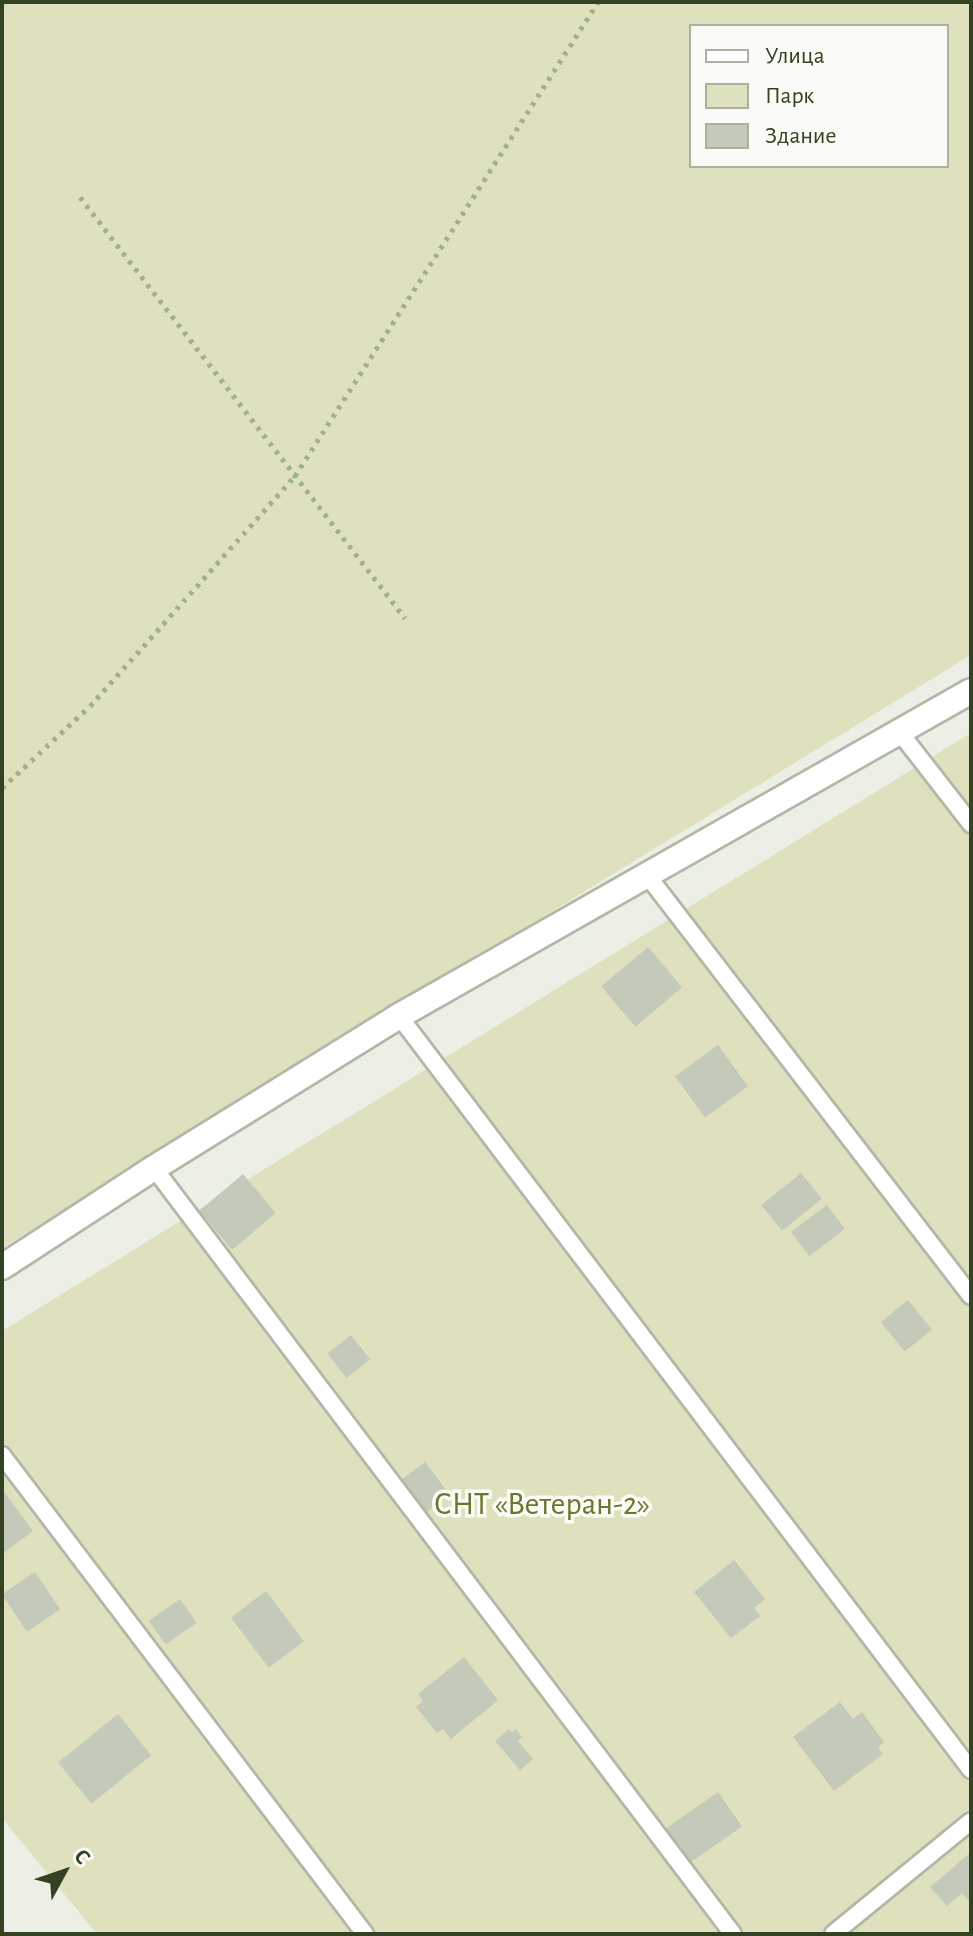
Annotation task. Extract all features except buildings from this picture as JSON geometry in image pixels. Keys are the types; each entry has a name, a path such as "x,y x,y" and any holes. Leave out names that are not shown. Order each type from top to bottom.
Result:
{"street":[{"path":"2,1267 154,1168 399,1016 901,734 971,691"}],"lane":[{"path":"901,734 971,824"},
{"path":"647,875 971,1296"},
{"path":"399,1016 971,1770"},
{"path":"154,1168 733,1934"},
{"path":"2,1455 365,1934"},
{"path":"833,1934 971,1821"}],"path":[{"path":"2,788 90,706 295,476 598,2"},
{"path":"80,197 405,618"}],"green space":[{"path":"2,2 971,2 971,655 2,1248"},
{"name":"СНТ «Ветеран-2»","path":"971,733 971,1934 97,1934 2,1818 2,1331"}]}
